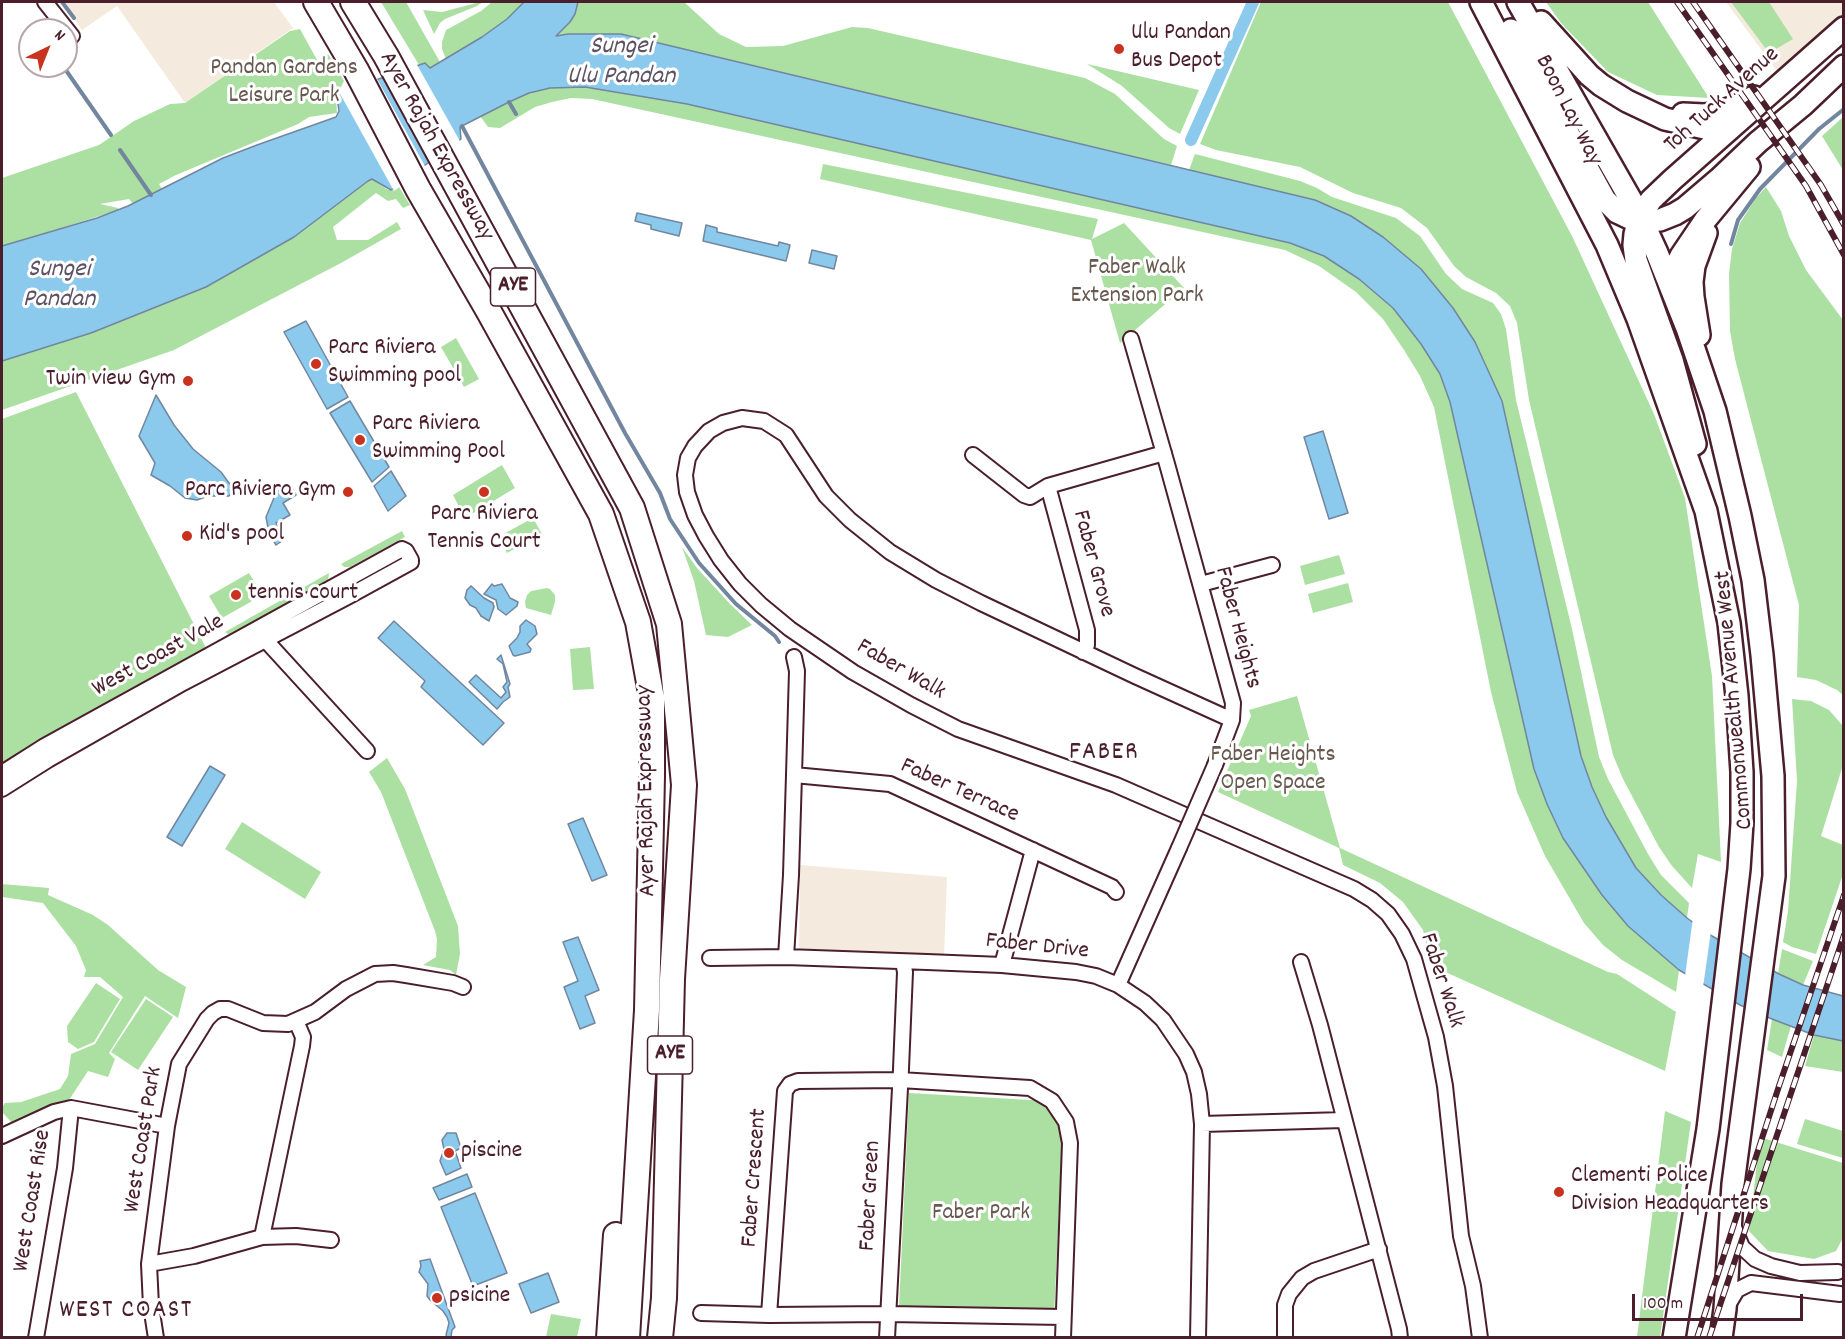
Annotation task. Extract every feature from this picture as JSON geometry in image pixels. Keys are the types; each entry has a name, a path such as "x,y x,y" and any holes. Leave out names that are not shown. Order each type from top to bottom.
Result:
{"highway":[{"name":"Ayer Rajah Expressway","path":"316,2 356,70 417,189 488,310 601,514 638,622 652,699 652,776 647,1010 627,1338"},
{"name":"Ayer Rajah Expressway","path":"353,2 386,56 632,508 669,624 684,785 672,979 660,1338"},
{"path":"609,1338 620,1190 641,1104"}],"main road":[{"name":"Boon Lay Way","path":"1481,2 1607,245"},
{"path":"1493,2 1543,85 1605,200 1617,212 1641,220 1660,220 1685,208 1844,66"},
{"name":"Boon Lay Way","path":"1518,2 1641,220"},
{"path":"1523,2 1589,75 1627,101 1665,118 1709,129 1724,129 1740,119"},
{"name":"Toh Tuck Avenue","path":"1641,220 1651,200 1844,28"},
{"path":"1627,101 1671,113 1704,115 1734,107 1780,84"},
{"path":"1673,292 1673,277 1677,264 1706,219 1803,105"},
{"path":"1706,383 1693,297 1694,266 1706,232 1728,192"},
{"name":"Commonwealth Avenue West","path":"1641,220 1673,292 1706,383 1726,453 1753,580 1773,776 1774,876 1733,1184 1721,1338"},
{"path":"1641,220 1635,234 1636,260 1683,396 1696,445 1706,511"},
{"name":"Commonwealth Avenue West","path":"1607,245 1642,330 1706,511 1729,623 1742,772 1739,869 1708,1129 1674,1338"}],"street":[{"path":"45,2 58,18"},
{"name":"Faber Heights","path":"1118,985 1215,765 1232,720 1233,703 1131,339"},
{"name":"Faber Walk","path":"1232,720 972,599 890,552 850,520 826,496 786,435 764,421 742,418 723,423 709,431 695,446 688,458 685,475 687,492 695,515 721,560 740,584 790,629 852,672 958,729 1116,785 1354,889 1372,900 1388,914 1402,934 1414,959 1436,1037 1445,1086 1461,1236 1476,1299 1478,1336"},
{"name":"Faber Grove","path":"972,455 1030,497 1048,486 1164,453"},
{"name":"Faber Grove","path":"1048,486 1087,630 1087,645 1083,652"},
{"name":"West Coast Vale","path":"2,773 43,747 260,634 349,596 411,560 406,551 402,549 342,583 260,634 2,789"},
{"path":"1201,584 1272,565"},
{"path":"342,583 349,596"},
{"name":"West Coast Vale","path":"260,634 367,751"},
{"path":"786,957 791,874 797,671 794,657"},
{"name":"Faber Terrace","path":"794,775 890,784 1112,887 1116,892"},
{"name":"Faber Terrace","path":"1002,965 1033,850"},
{"name":"Faber Drive","path":"710,958 786,957 1002,965 1076,972 1096,976 1118,985 1145,1003 1163,1020 1186,1054 1194,1072 1199,1094 1202,1124 1198,1338"},
{"name":"Faber Green","path":"887,1338 900,1080 903,962"},
{"path":"1301,962 1320,1025 1379,1249 1400,1338"},
{"name":"West Coast Park","path":"156,1338 151,1306 149,1264 167,1126 179,1064 213,1013 220,1009 228,1009 263,1023 288,1024 315,1012 346,988 375,974 400,974 453,983 463,987"},
{"path":"262,1237 302,1046 303,1037 296,1021"},
{"path":"900,1080 1030,1088 1052,1101 1066,1122 1070,1143 1063,1338"},
{"name":"Faber Crescent","path":"769,1315 785,1091 790,1084 798,1082 900,1080"},
{"name":"West Coast Rise","path":"36,1338 63,1179 71,1108"},
{"name":"West Coast Rise","path":"2,1136 54,1112 71,1108 167,1126"},
{"path":"1202,1124 1344,1120"},
{"path":"1731,1220 1742,1247 1755,1259 1771,1266 1800,1273 1841,1271"},
{"path":"149,1264 194,1256 262,1237 296,1236 331,1240"},
{"path":"1285,1338 1285,1305 1289,1294 1302,1278 1314,1271 1379,1249"},
{"path":"1841,1271 1836,1275 1834,1283 1842,1294"},
{"path":"1725,1309 1737,1290 1751,1282 1842,1294"},
{"path":"701,1313 1063,1317"}],"shaded area":[{"path":"62,2 274,2 293,28 185,103 117,6 82,30 78,24 78,18 73,18"},
{"path":"1726,2 1843,2 1843,24 1780,75"},
{"path":"800,865 947,877 944,957 799,955"}],"green space":[{"path":"381,2 406,2 440,62 430,68 425,63 419,65"},
{"path":"483,2 445,19 434,34 423,10 442,12"},
{"path":"492,2 524,2 507,19 446,59 442,42 446,30 481,11"},
{"path":"578,2 684,2 719,34 746,47 783,46 852,27 868,28 1085,78 1115,94 1164,139 1177,146 1171,165 621,34 554,37 575,14"},
{"path":"1261,2 1448,2 1573,238 1654,414 1685,498 1712,676 1721,862 1698,854 1692,888 1659,847 1613,755 1529,400 1517,323 1510,306 1496,293 1466,277 1454,266 1427,228 1401,208 1353,193 1300,167 1216,150 1200,144"},
{"path":"1546,2 1648,2 1709,98 1657,95 1608,72 1561,23"},
{"path":"1731,2 1769,2 1793,39 1769,53"},
{"name":"Pandan Gardens Leisure Park","path":"300,29 321,67 328,54 344,81 336,97 337,113 309,117 298,124 176,175 159,184 162,189 133,204 129,199 100,204 118,208 118,210 2,247 2,178 99,145 134,121 170,104 185,103 290,31"},
{"path":"1087,64 1199,90 1180,134 1169,128 1122,86"},
{"path":"567,86 687,104 1290,243 1324,256 1359,279 1393,308 1421,344 1440,374 1450,402 1534,769 1547,804 1563,838 1602,895 1628,926 1679,970 1676,992 1622,960 1603,945 1584,923 1545,856 1517,792 1491,692 1434,407 1420,376 1383,319 1356,292 1319,266 1285,250 592,99 571,98 535,107 500,128 488,127 480,116 529,93"},
{"path":"1843,117 1843,170 1822,136"},
{"path":"1195,154 1300,181 1332,197 1396,218 1420,236 1446,274 1462,289 1493,303 1501,314 1506,329 1516,400 1572,629 1599,757 1608,779 1648,854 1661,875 1689,903 1687,918 1636,868 1606,817 1592,787 1581,756 1502,401 1475,342 1453,308 1351,216 1315,200 1189,170"},
{"name":"Faber Walk Extension Park","path":"823,164 1098,219 1092,239 1124,223 1184,288 1120,343 1091,240 820,179"},
{"path":"372,179 388,190 398,185 410,205 403,208 396,199 388,201 376,193 333,227 337,240 368,240 397,222 401,229 174,350 2,410 2,361 91,333 294,237"},
{"path":"1766,187 1781,211 1789,236 1806,270 1843,320 1843,695 1816,680 1797,677 1799,605 1735,359 1730,331 1729,274 1732,249 1740,223"},
{"path":"456,338 479,379 464,387 441,347"},
{"path":"76,392 206,648 2,763 2,419"},
{"name":"Parc Riviera Tennis Court","path":"502,465 515,488 465,518 453,495"},
{"path":"533,518 542,534 507,553 498,537"},
{"path":"402,531 405,537 350,567 344,567 341,564"},
{"path":"682,547 697,568 752,625 728,637 706,635 694,581"},
{"path":"1339,555 1345,574 1305,585 1300,566"},
{"name":"tennis court","path":"249,573 263,595 222,618 209,596"},
{"path":"329,573 328,581 231,636 225,632"},
{"path":"1348,583 1353,602 1313,613 1308,594"},
{"path":"547,588 555,595 551,615 526,608 527,595 531,591"},
{"path":"590,647 594,689 573,690 570,649"},
{"name":"Faber Heights Open Space","path":"1297,696 1340,848 1608,972 1617,974 1676,1012 1665,1071 1432,966 1423,930 1403,902 1380,883 1343,865 1339,848 1218,792 1251,716 1249,710"},
{"path":"1792,699 1811,701 1829,710 1843,726 1843,765 1821,836 1843,845 1843,874 1816,954 1783,942 1788,911 1797,781"},
{"path":"387,758 405,789 458,926 460,954 456,975 450,970 423,965 436,957 435,931 381,792 369,772"},
{"path":"242,822 321,872 305,899 225,849"},
{"path":"2,884 49,888 48,895 93,915 108,925 158,970 186,987 178,1018 145,996 109,1053 115,1059 108,1077 88,1071 69,1100 13,1124 2,1112 5,1103 21,1102 60,1089 68,1076 71,1054 95,1044 123,997 100,977 84,977 86,970 76,946 43,903 2,897"},
{"path":"1782,949 1813,961 1803,985 1778,974"},
{"path":"96,983 120,999 94,1042 78,1049 68,1042 67,1026"},
{"path":"146,999 173,1017 138,1070 111,1052"},
{"path":"1772,1019 1791,1026 1782,1057 1767,1050"},
{"path":"1814,1035 1843,1041 1843,1072 1805,1066"},
{"name":"Faber Park","path":"909,1093 1048,1101 1063,1123 1054,1316 899,1307"},
{"path":"1665,1111 1691,1122 1660,1337 1637,1337"},
{"path":"1805,1119 1843,1131 1843,1158 1797,1144"},
{"path":"1760,1137 1843,1163 1843,1238 1836,1251 1814,1259 1768,1251 1749,1231"},
{"path":"551,1314 581,1319 577,1337 546,1337"}],"water":[{"name":"Sungei Ulu Pandan","path":"524,2 578,2 570,22 556,36 621,34 1315,200 1351,216 1383,237 1421,269 1453,308 1475,342 1502,401 1581,756 1606,817 1636,868 1687,918 1712,936 1779,974 1803,985 1843,996 1843,1041 1814,1035 1772,1019 1740,1005 1679,970 1628,926 1602,895 1563,838 1534,769 1450,402 1440,374 1421,344 1393,308 1359,279 1324,256 1290,243 687,104 585,87 550,88 529,93 460,127 461,139 391,190 372,179 368,181 294,237 206,287 91,333 2,361 2,246 97,218 128,206 223,158 336,117 339,111 338,93 425,63 430,68 482,37 507,19"},
{"path":"637,213 682,223 679,236 651,229 651,225 635,221"},
{"path":"706,225 717,228 717,232 778,246 779,242 790,245 786,261 703,241"},
{"path":"812,250 837,256 834,269 809,263"},
{"name":"Parc Riviera Swimming pool","path":"306,321 348,397 327,409 284,332"},
{"path":"156,395 174,425 193,449 221,472 234,490 229,496 208,496 197,500 185,498 151,475 155,463 139,436"},
{"name":"Parc Riviera Swimming Pool","path":"350,401 389,467 372,482 330,413"},
{"path":"1323,431 1348,513 1329,519 1304,437"},
{"path":"391,471 406,496 388,511 374,486"},
{"path":"288,482 296,495 283,503 290,515 276,523 285,539 276,545 269,533 266,517 276,493"},
{"path":"492,584 494,586 502,584 510,598 518,602 517,606 506,615 498,609 496,600 484,594"},
{"path":"471,586 493,603 494,607 489,621 481,616 465,598"},
{"path":"526,620 535,626 537,634 527,644 531,649 530,652 515,656 509,646 517,638 520,626"},
{"path":"394,621 504,723 483,745 421,687 425,681 378,638"},
{"path":"501,655 510,684 508,687 510,697 497,709 469,682 476,675 501,698 506,692 503,687 507,682 503,664 497,659"},
{"path":"210,766 225,775 182,846 167,837"},
{"path":"583,818 607,875 592,881 568,824"},
{"path":"578,937 599,990 585,996 595,1023 580,1029 564,987 578,981 563,942"},
{"name":"piscine","path":"447,1133 456,1133 461,1148 455,1151 461,1168 446,1175 440,1161 444,1149 442,1140"},
{"path":"467,1174 472,1187 439,1200 433,1188"},
{"path":"475,1193 507,1273 473,1286 441,1207"},
{"name":"psicine","path":"430,1259 455,1327 451,1337 446,1335 449,1323 447,1317 427,1296 428,1284 419,1272 420,1261"},
{"path":"548,1273 559,1302 531,1313 519,1284"}],"pier":[{"path":"416,63 461,143 431,164 382,75"},
{"path":"376,77 426,168 394,191 338,90"},
{"path":"1693,918 1711,931 1703,987 1685,976"}],"waterway":[{"path":"62,2 74,18"},
{"path":"1191,140 1253,2"},
{"path":"71,78 111,135"},
{"path":"509,102 516,114"},
{"path":"1731,244 1738,220 1760,189 1819,129 1844,109"},
{"path":"462,126 625,433 660,493 670,519 699,563 736,604 775,636 779,642"},
{"path":"120,150 151,195"}],"railway":[{"path":"1677,2 1806,186 1844,255"},
{"path":"1693,2 1821,185 1844,225"},
{"path":"1697,1338 1844,895"},
{"path":"1709,1338 1844,935"}],"place":[{"name":"Ulu Pandan Bus Depot","path":"1119,49"},
{"name":"Parc Riviera Swimming pool","path":"316,364"},
{"name":"Twin view Gym","path":"188,381"},
{"name":"Parc Riviera Swimming Pool","path":"360,440"},
{"name":"Parc Riviera Gym","path":"348,492"},
{"name":"Parc Riviera Tennis Court","path":"484,492"},
{"name":"Kid's pool","path":"187,536"},
{"name":"tennis court","path":"236,595"},
{"name":"piscine","path":"449,1153"},
{"name":"Clementi Police Division Headquarters","path":"1559,1192"},
{"name":"psicine","path":"437,1298"}],"district":[{"name":"FABER","path":"1104,754"},
{"name":"WEST COAST","path":"126,1312"}],"water label":[{"name":"Sungei Pandan","path":"59,286"}]}
